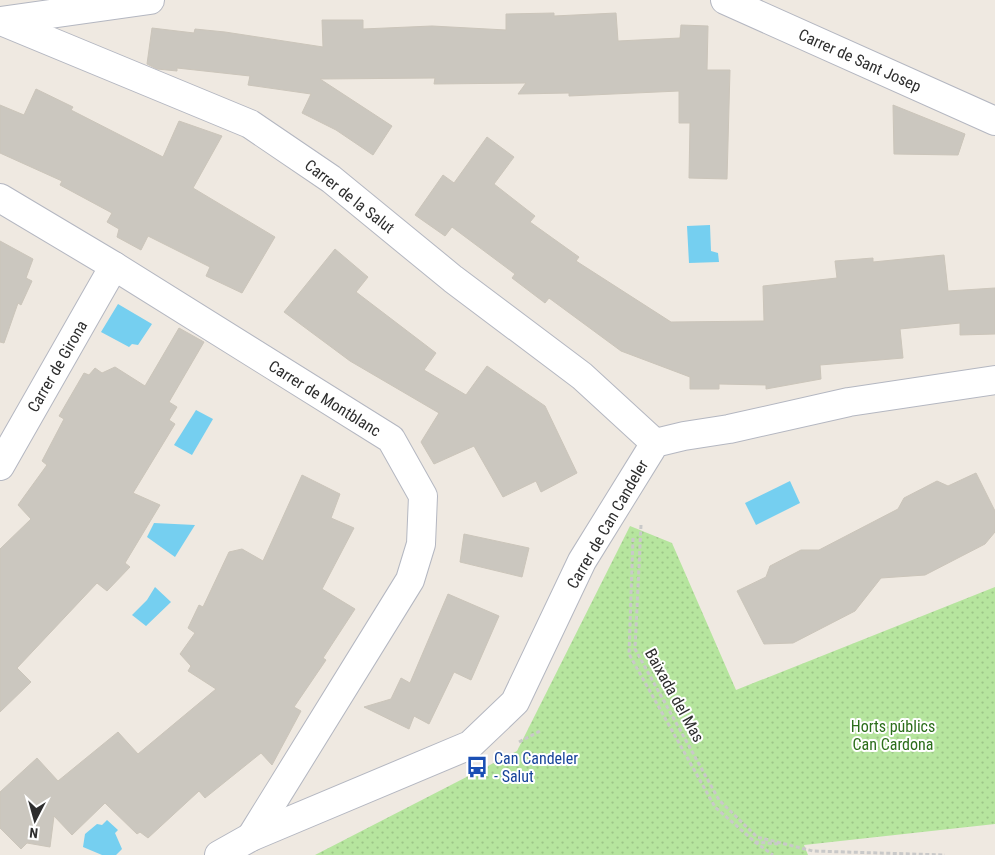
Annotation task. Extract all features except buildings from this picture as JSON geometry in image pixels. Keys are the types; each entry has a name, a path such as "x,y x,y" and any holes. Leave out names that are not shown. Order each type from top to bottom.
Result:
{"street":[{"path":"1,21 150,0"},
{"name":"Carrer de Sant Josep","path":"725,0 995,121"},
{"name":"Carrer de la Salut","path":"1,21 250,124 331,179 453,279 582,376 655,443"},
{"name":"Carrer de Montblanc","path":"0,198 114,266 391,439 422,496 421,544 410,580 251,837"},
{"name":"Carrer de Girona","path":"0,466 114,266"},
{"name":"Carrer de Can Candeler","path":"219,855 251,837 470,745 515,702 582,561 655,443 729,429 849,402 995,380"}],"path":[{"name":"Baixada del Mas","path":"642,517 635,649 719,800 757,837 813,851 945,855"},
{"name":"Baixada del Mas","path":"633,537 629,654 716,807 755,842 773,855"},
{"name":"Baixada del Mas","path":"755,842 790,845"}],"green space":[{"name":"Horts públics Can Cardona","path":"630,526 672,543 736,690 995,587 995,824 804,845 808,855 315,855 517,751"}],"water":[{"path":"710,225 711,251 718,253 719,262 689,263 687,226"},
{"path":"118,304 152,324 138,345 132,344 129,347 101,332"},
{"path":"196,410 213,419 192,455 174,445"},
{"path":"790,481 800,503 756,525 745,503"},
{"path":"154,523 195,525 175,557 147,537"},
{"path":"155,587 171,602 146,626 132,615 147,600"},
{"path":"107,820 118,830 115,833 122,849 116,855 102,855 83,847 85,834 97,824 102,825"}],"place":[{"name":"Can Candeler - Salut","path":"477,767"}]}
